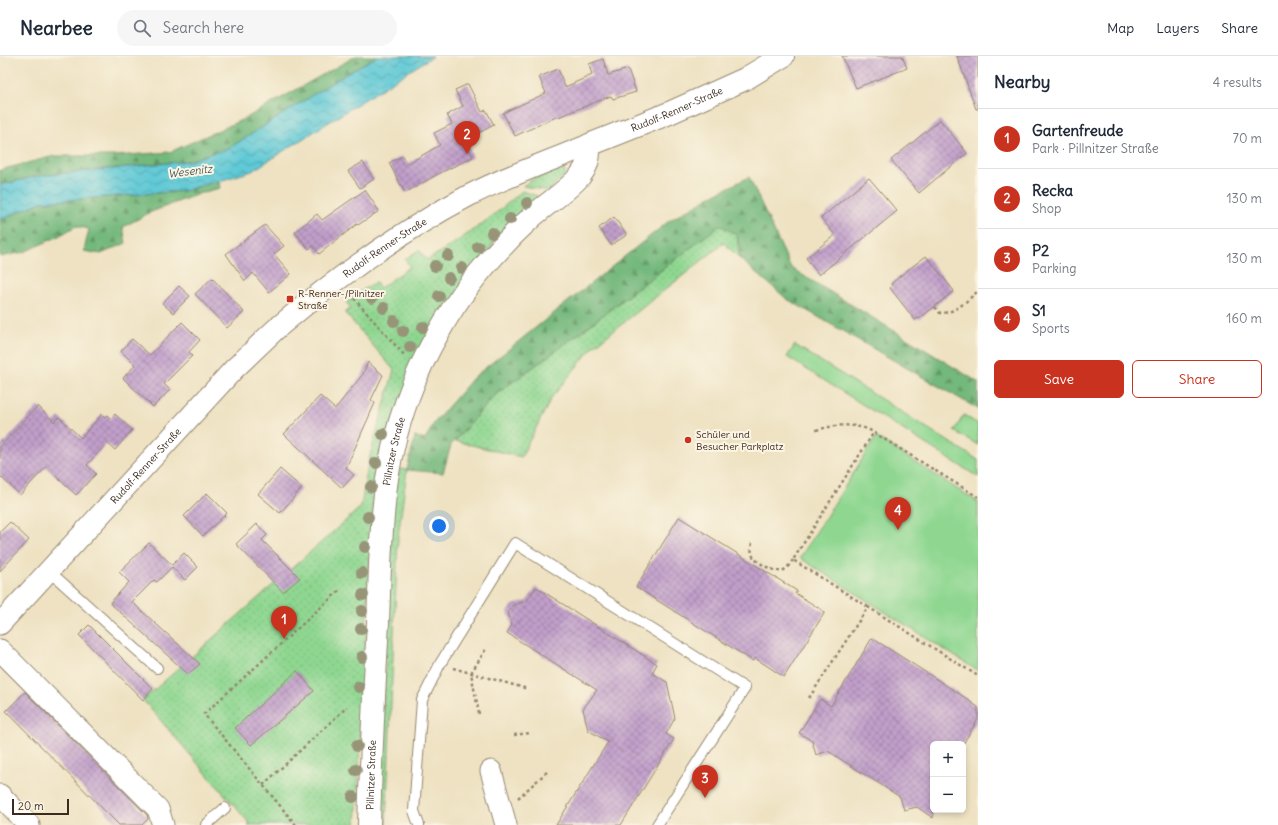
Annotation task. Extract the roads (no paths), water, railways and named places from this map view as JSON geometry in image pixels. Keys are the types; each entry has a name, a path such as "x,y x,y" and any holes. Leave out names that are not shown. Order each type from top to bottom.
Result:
{"street":[{"name":"Rudolf-Renner-Straße","path":"0,624 234,369 276,330 318,295 391,242 421,223 492,184 667,114 745,79 783,56"},
{"name":"Pillnitzer Straße","path":"368,825 382,530 388,479 397,435 408,398 420,368 437,334 460,297 482,268 507,241 534,215 568,188 580,175 588,163 590,155 589,145"},
{"path":"0,650 158,809 163,825"},
{"path":"491,771 506,825"},
{"path":"0,795 28,825"}],"lane":[{"path":"419,825 414,811 422,700 440,664 515,544 745,688 657,825"},
{"path":"49,571 157,668"},
{"path":"206,825 225,808"}],"water":[{"name":"Wesenitz","path":"377,56 433,56 252,171 182,191 41,202 0,220 0,185 38,176 188,161 231,147 341,77"}],"place":[{"name":"Recka","path":"467,154"},
{"name":"R-Renner-/Pilnitzer Straße","path":"290,299"},
{"name":"Schüler und Besucher Parkplatz","path":"688,440"},
{"name":"S1","path":"898,530"},
{"name":"Gartenfreude","path":"284,639"},
{"name":"P2","path":"705,798"}]}
